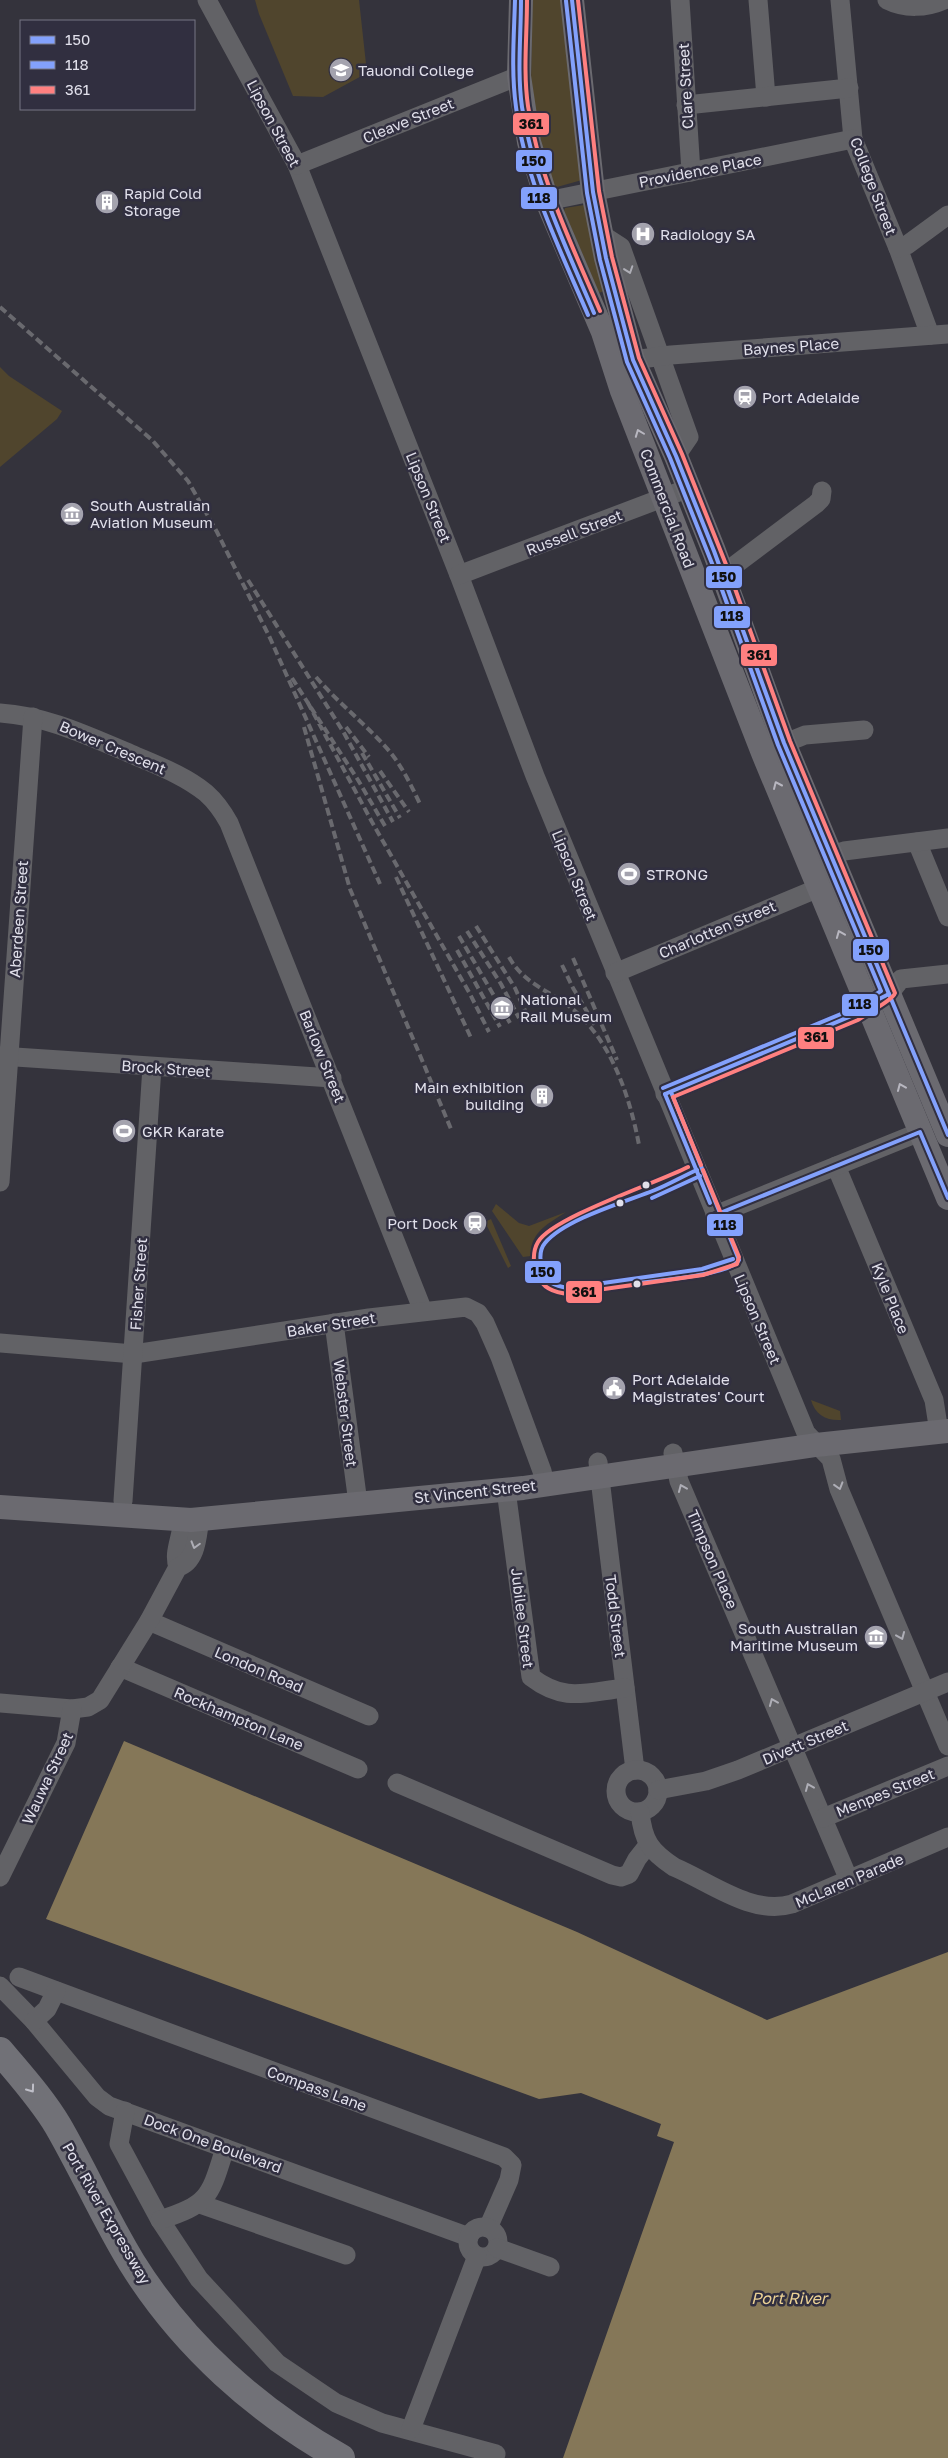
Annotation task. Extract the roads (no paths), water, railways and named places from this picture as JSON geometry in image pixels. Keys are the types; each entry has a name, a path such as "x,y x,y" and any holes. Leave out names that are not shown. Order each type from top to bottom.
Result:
{"highway":[{"name":"Port River Expressway","path":"0,2051 26,2082 57,2125 132,2262 161,2306 207,2358 262,2407 299,2433 341,2458"},
{"name":"Port River Expressway","path":"0,2079 46,2140 88,2219 143,2309 196,2369 254,2420 314,2458"}],"main road":[{"name":"Commercial Road","path":"521,0 519,76 530,142 547,201 603,332 622,391 763,752 805,821 831,855 879,999 920,1132 948,1198"},
{"name":"Commercial Road","path":"572,0 593,192 601,234 633,360 676,456 714,551 784,743 820,887 947,1129"},
{"path":"603,332 615,338 633,360 633,372 622,391"},
{"path":"696,580 708,572 714,551"},
{"name":"St Vincent Street","path":"357,1496 431,1484 544,1477 811,1439 943,1425"},
{"name":"St Vincent Street","path":"0,1507 191,1512 357,1496 506,1490 544,1477"},
{"name":"St Vincent Street","path":"0,1492 123,1501 191,1512"}],"street":[{"name":"Lipson Street","path":"207,0 297,165 459,575 534,776 615,973 715,1215 811,1439 831,1459 839,1489 948,1746"},
{"name":"Clare Street","path":"680,0 691,172"},
{"path":"758,0 766,97"},
{"name":"College Street","path":"840,0 853,139 898,248 939,335"},
{"path":"887,0 915,7 935,4 944,0"},
{"name":"Cleave Street","path":"297,165 519,76"},
{"path":"686,105 849,88"},
{"name":"Providence Place","path":"547,201 853,139"},
{"path":"898,248 907,245 948,215"},
{"name":"Commercial Road","path":"601,234 621,247 689,437 676,456"},
{"name":"Baynes Place","path":"633,360 659,356 939,335"},
{"name":"Russell Street","path":"459,575 689,488"},
{"path":"723,574 816,504 821,499 822,491"},
{"name":"Bower Crescent","path":"0,713 33,717 58,723 169,771 202,790 217,804"},
{"name":"Aberdeen Street","path":"0,1182 4,1057 33,717"},
{"path":"763,752 805,735 864,730"},
{"name":"Barlow Street","path":"217,804 229,823 332,1078 423,1311"},
{"path":"831,855 844,851 948,838"},
{"path":"917,842 948,917"},
{"name":"Charlotten Street","path":"615,973 820,887"},
{"path":"666,1094 850,1016 879,999 901,979 948,974"},
{"path":"879,999 948,986"},
{"name":"Brock Street","path":"4,1057 152,1068 332,1078"},
{"name":"Fisher Street","path":"123,1501 152,1068"},
{"path":"715,1215 920,1132"},
{"name":"Kyle Place","path":"836,1166 943,1425"},
{"name":"Baker Street","path":"0,1343 134,1354 334,1323 466,1306 478,1313 500,1357 544,1477"},
{"name":"Webster Street","path":"334,1323 357,1496"},
{"name":"Timpson Place","path":"674,1459 683,1489 849,1880"},
{"name":"Todd Street","path":"598,1470 635,1770"},
{"name":"Jubilee Street","path":"506,1490 530,1677 545,1688 564,1695 625,1688"},
{"path":"0,1703 72,1709 88,1707 100,1700 149,1621 178,1567 185,1565 193,1553 197,1542 199,1524 191,1512"},
{"name":"London Road","path":"149,1621 369,1716"},
{"name":"Rockhampton Lane","path":"120,1667 358,1769"},
{"name":"Divett Street","path":"658,1790 706,1781 948,1682"},
{"name":"Wauwa Street","path":"0,1877 66,1743 72,1709"},
{"name":"Menpes Street","path":"823,1818 948,1766"},
{"path":"635,1770 652,1776 658,1790 653,1804 640,1812 624,1807 616,1793 617,1785 622,1776 635,1770"},
{"path":"398,1783 612,1875 621,1877 629,1874 637,1859 648,1845 642,1829 640,1812"},
{"name":"McLaren Parade","path":"648,1845 674,1867 744,1900 767,1907 781,1908 948,1837"},
{"name":"Compass Lane","path":"19,1977 504,2157 512,2165 509,2180 488,2228"},
{"name":"Dock One Boulevard","path":"0,1986 34,2021 97,2097 109,2106 469,2237"},
{"path":"34,2021 47,2009 56,1991"},
{"path":"124,2111 119,2144 160,2220 199,2279 277,2363 336,2403 382,2422 496,2454"},
{"path":"160,2220 186,2212 200,2204 213,2186 225,2148"},
{"path":"200,2204 346,2255"},
{"path":"480,2227 488,2228 498,2240 497,2248 492,2254 485,2257 478,2256 471,2252 468,2245 469,2237 473,2230 480,2227"},
{"path":"497,2248 550,2267"},
{"path":"411,2429 478,2256"}],"water":[{"name":"Port River","path":"124,1741 577,1932 767,2020 948,1952 948,2458 563,2458 674,2142 657,2136 661,2124 581,2093 539,2099 46,1919"}],"railway":[{"path":"0,307 152,440 188,481 217,532 270,638 380,884"},
{"path":"248,580 344,733 393,822"},
{"path":"316,677 395,758 421,806"},
{"path":"292,678 308,703"},
{"path":"385,826 358,780 308,703 372,822 470,994 489,1032"},
{"path":"304,727 350,889 451,1129"},
{"path":"346,727 369,757"},
{"path":"362,753 400,818"},
{"path":"380,771 409,812"},
{"path":"396,877 472,1040"},
{"path":"476,926 515,988 527,1015"},
{"path":"467,931 501,984 519,1018"},
{"path":"459,936 510,1023"},
{"path":"457,950 500,1027"},
{"path":"509,957 521,973 570,1007 597,1035 624,1089 639,1145"},
{"path":"573,958 617,1060"},
{"path":"562,965 596,1027"}],"place":[{"name":"Tauondi College","path":"341,70"},
{"name":"Rapid Cold Storage","path":"107,202"},
{"name":"Radiology SA","path":"643,234"},
{"name":"Port Adelaide","path":"745,397"},
{"name":"South Australian Aviation Museum","path":"72,514"},
{"name":"STRONG","path":"629,874"},
{"name":"National Rail Museum","path":"502,1008"},
{"name":"Main exhibition building","path":"542,1096"},
{"name":"GKR Karate","path":"124,1131"},
{"name":"Port Dock","path":"475,1223"},
{"name":"Port Adelaide Magistrates' Court","path":"614,1388"},
{"name":"South Australian Maritime Museum","path":"876,1637"}]}
